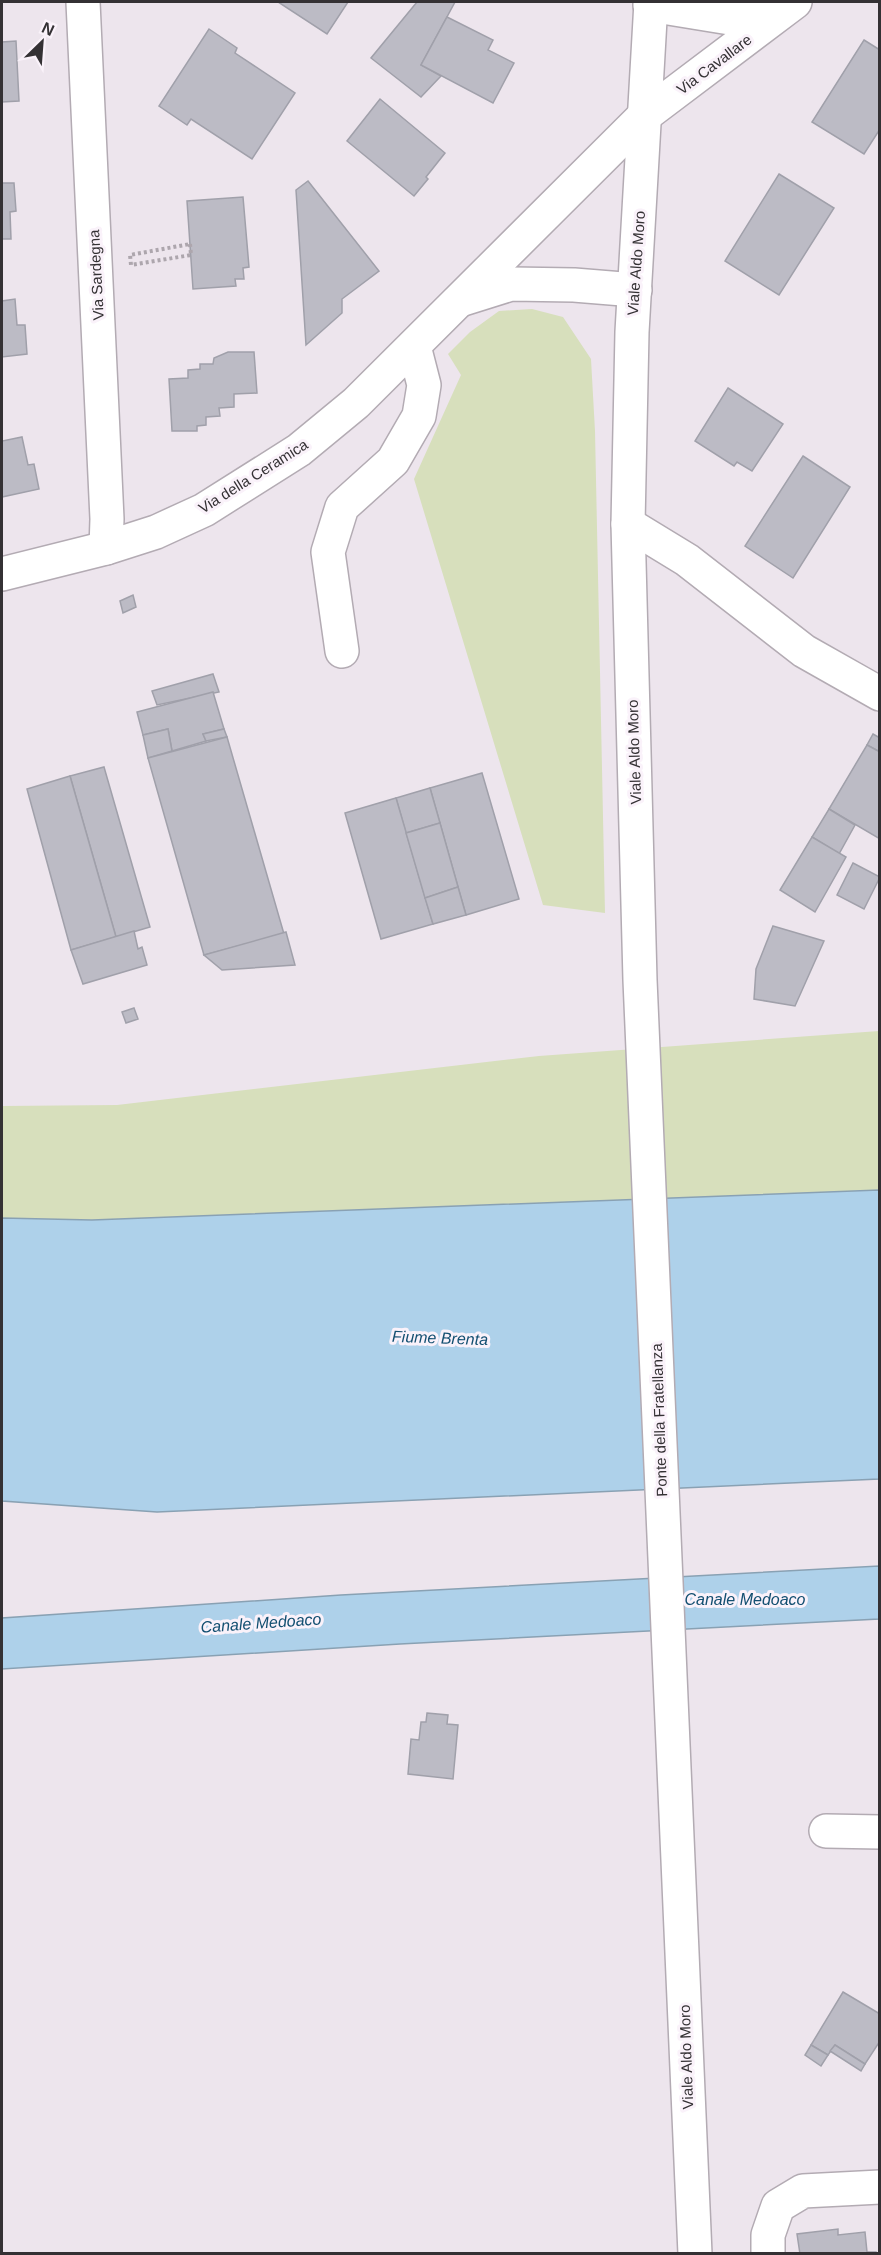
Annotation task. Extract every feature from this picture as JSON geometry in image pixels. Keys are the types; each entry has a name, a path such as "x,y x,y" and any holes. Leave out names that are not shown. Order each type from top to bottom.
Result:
{"street":[{"name":"Via Sardegna","path":"82,2 107,519 106,548"},
{"name":"Via Cavallare","path":"650,3 736,19 789,7"},
{"name":"Viale Aldo Moro","path":"640,980 628,524 635,290 650,3"},
{"name":"Via Cavallare","path":"644,116 789,7"},
{"name":"Via della Ceramica","path":"2,574 106,548 156,532 204,510 298,450 356,403 644,116"},
{"name":"Via della Ceramica","path":"459,300 511,284 574,285 635,290"},
{"path":"342,651 328,552 342,507 393,461 419,416 424,385 414,346"},
{"path":"628,524 687,560 804,651 879,694"},
{"name":"Ponte della Fratellanza","path":"640,980 678,1860"},
{"path":"826,1831 879,1832"},
{"name":"Viale Aldo Moro","path":"678,1860 695,2253"},
{"path":"768,2253 768,2235 778,2206 803,2191 879,2187"}],"path":[{"path":"190,244 191,255 131,265 130,255 190,244"}],"green space":[{"path":"532,309 563,317 591,359 595,431 605,913 543,905 414,479 461,375 448,354 470,332 499,311"},
{"path":"879,1031 879,1190 92,1220 2,1218 2,1106 117,1105 539,1056"}],"water":[{"name":"Fiume Brenta","path":"879,1190 879,1479 157,1512 2,1501 2,1218 92,1220"},
{"name":"Canale Medoaco","path":"879,1566 879,1619 400,1644 2,1669 2,1618 341,1595"}],"building":[{"path":"278,2 348,2 327,34"},
{"path":"417,2 455,2 421,65 441,76 421,97 371,58"},
{"path":"447,17 493,40 488,50 514,63 493,103 421,65"},
{"path":"209,29 237,48 235,53 295,93 252,159 191,119 187,125 159,106"},
{"path":"864,40 880,50 880,129 864,154 812,122"},
{"path":"16,41 19,101 2,102 2,42"},
{"path":"380,99 445,153 414,196 347,141"},
{"path":"779,174 834,208 779,295 725,261"},
{"path":"308,181 379,271 342,299 342,313 306,345 296,190"},
{"path":"2,183 14,183 16,211 10,212 11,239 2,239"},
{"path":"243,197 249,267 243,268 244,279 235,279 236,286 193,289 187,201"},
{"path":"15,299 17,325 25,325 27,354 2,357 2,301"},
{"path":"228,352 254,352 257,393 234,394 234,407 219,408 220,416 206,417 206,425 197,426 197,431 172,431 169,379 188,378 188,370 200,369 200,364 213,364 214,358"},
{"path":"728,388 783,424 752,471 737,462 734,466 695,441"},
{"path":"22,437 28,465 34,464 39,489 2,497 2,441"},
{"path":"803,456 850,487 793,578 745,546"},
{"path":"133,595 136,607 123,613 120,601"},
{"path":"213,674 219,692 157,705 152,691"},
{"path":"213,692 224,729 203,734 206,741 172,751 168,729 143,735 137,712"},
{"path":"168,729 172,751 148,758 143,735"},
{"path":"224,729 227,737 206,741 203,734"},
{"path":"873,734 880,738 880,752 867,745"},
{"path":"227,737 284,934 204,955 148,758"},
{"path":"867,745 880,752 880,839 829,809"},
{"path":"104,767 150,927 116,937 70,776"},
{"path":"482,773 519,899 466,915 430,788"},
{"path":"70,776 116,937 71,950 27,789"},
{"path":"430,788 440,823 406,833 396,798"},
{"path":"396,798 433,924 381,939 345,813"},
{"path":"829,809 855,825 839,854 812,837"},
{"path":"440,823 458,887 425,898 406,833"},
{"path":"812,837 846,857 815,912 780,890"},
{"path":"853,863 880,877 864,909 837,895"},
{"path":"458,887 466,915 433,924 425,898"},
{"path":"773,926 824,941 795,1006 754,999 756,969"},
{"path":"134,931 138,949 142,947 147,965 83,984 71,950"},
{"path":"286,932 295,965 222,970 204,955"},
{"path":"134,1008 138,1019 126,1023 122,1012"},
{"path":"427,1713 448,1715 447,1724 458,1725 453,1779 408,1774 411,1739 419,1740 421,1722 426,1722"},
{"path":"843,1992 880,2014 880,2041 865,2064 835,2045 828,2055 811,2045"},
{"path":"811,2045 828,2055 821,2066 805,2055"},
{"path":"835,2045 865,2064 861,2071 830,2051"},
{"path":"838,2229 838,2235 865,2232 867,2252 876,2252 876,2254 800,2254 797,2234"}]}
